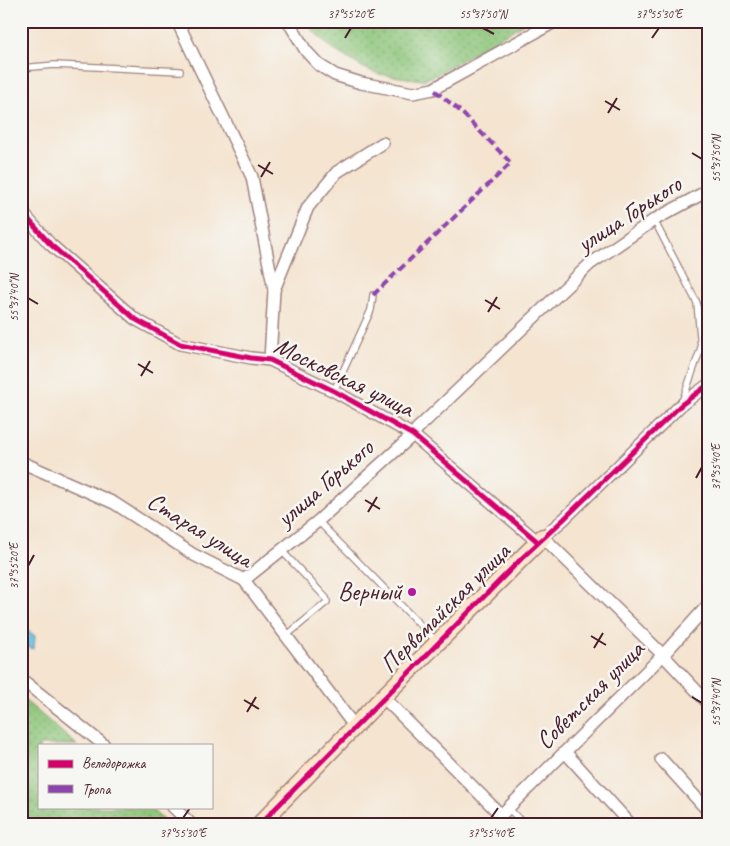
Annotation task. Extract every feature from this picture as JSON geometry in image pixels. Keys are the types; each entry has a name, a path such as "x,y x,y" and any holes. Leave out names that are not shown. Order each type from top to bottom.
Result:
{"street":[{"path":"178,21 252,177 274,290 270,360"},
{"path":"288,21 306,51 319,65 335,75 361,83 413,93 432,89 556,21"},
{"path":"274,290 308,207 337,172 383,143"},
{"name":"улица Горького","path":"244,580 318,521 413,435 417,429 590,264 654,220 709,190"},
{"name":"Московская улица","path":"21,211 50,244 135,319 180,344 243,357 270,360 334,391 413,435 540,540 664,655 709,704"},
{"name":"Первомайская улица","path":"259,825 383,697 540,540 681,405 709,384"},
{"name":"Старая улица","path":"21,462 114,503 194,555 244,580 355,727"},
{"name":"Советская улица","path":"505,811 664,655 709,604"},
{"path":"21,679 103,744"},
{"path":"383,697 505,811"},
{"path":"564,752 631,825"},
{"path":"661,759 709,812"},
{"path":"174,808 192,825"}],"lane":[{"path":"21,68 55,65 180,71"},
{"path":"654,220 697,303 701,348 681,405"},
{"path":"334,391 371,310 373,295"},
{"path":"318,521 438,642"},
{"path":"282,551 326,598 327,602 286,636"},
{"path":"505,811 525,825"}],"green space":[{"path":"303,21 528,21 436,75 422,80 378,74 364,68 332,49"},
{"path":"21,697 76,744 38,744 38,808 150,808 169,825 21,825"}],"water":[{"path":"21,625 35,636 34,649 21,645"}],"marked path":[{"path":"373,295 511,163 460,111 433,89"}],"cycle path":[{"path":"21,211 50,244 135,319 180,344 270,360 334,391 413,435 538,542"},
{"path":"259,825 523,557 681,405 709,384"}],"place":[{"name":"Верный","path":"412,592"}]}
